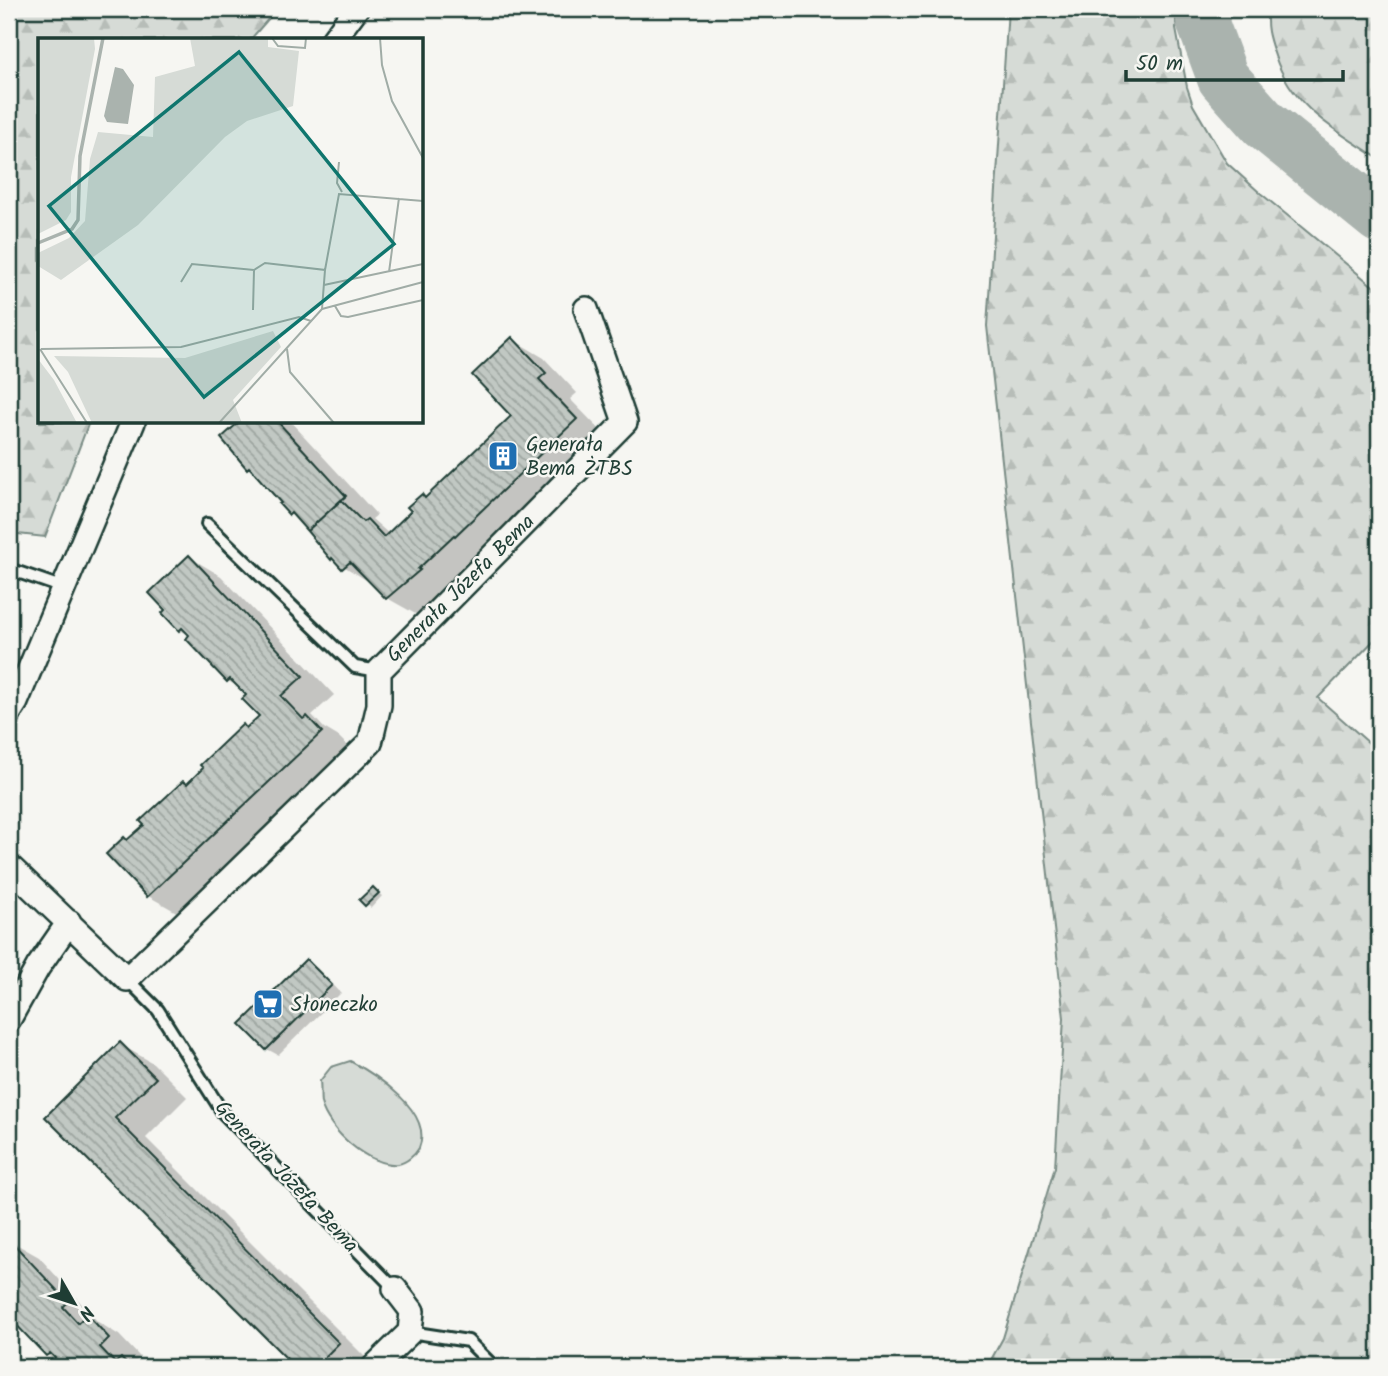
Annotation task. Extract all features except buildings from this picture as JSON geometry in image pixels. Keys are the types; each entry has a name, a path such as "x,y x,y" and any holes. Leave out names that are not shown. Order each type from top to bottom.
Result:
{"street":[{"path":"334,38 356,9"},
{"name":"Generała Józefa Bema","path":"9,866 127,979 370,743 380,705 379,671 625,422 586,309"},
{"path":"9,713 16,702 132,424"},
{"path":"9,1019 38,967 69,922"},
{"name":"Generała Józefa Bema","path":"395,1289 412,1311 410,1332"},
{"path":"374,1367 410,1332"}],"lane":[{"path":"207,524 355,667 379,671"},
{"path":"9,569 64,587"},
{"name":"Generała Józefa Bema","path":"127,979 158,1010 223,1113 395,1289"},
{"path":"410,1332 468,1341 494,1367"}],"green space":[{"path":"9,9 277,9 252,38 38,38 38,424 88,424 45,537 9,533"},
{"path":"1008,9 1176,9 1176,29 1187,87 1193,105 1227,163 1379,291 1379,635 1318,698 1379,752 1379,1367 987,1367 1003,1338 1055,1167 1064,1018 987,326"},
{"path":"1268,9 1379,9 1379,159 1317,116 1293,90 1283,74 1271,44 1267,27"},
{"path":"350,1061 400,1096 418,1121 421,1134 419,1148 404,1162 387,1163 363,1153 341,1135 325,1113 321,1103 320,1081 331,1067"}],"waterway":[{"path":"1206,9 1202,21 1223,78 1264,124 1379,217"}],"place":[{"name":"Generała Bema ŻTBS","path":"503,456"},
{"name":"Słoneczko","path":"268,1004"}]}
